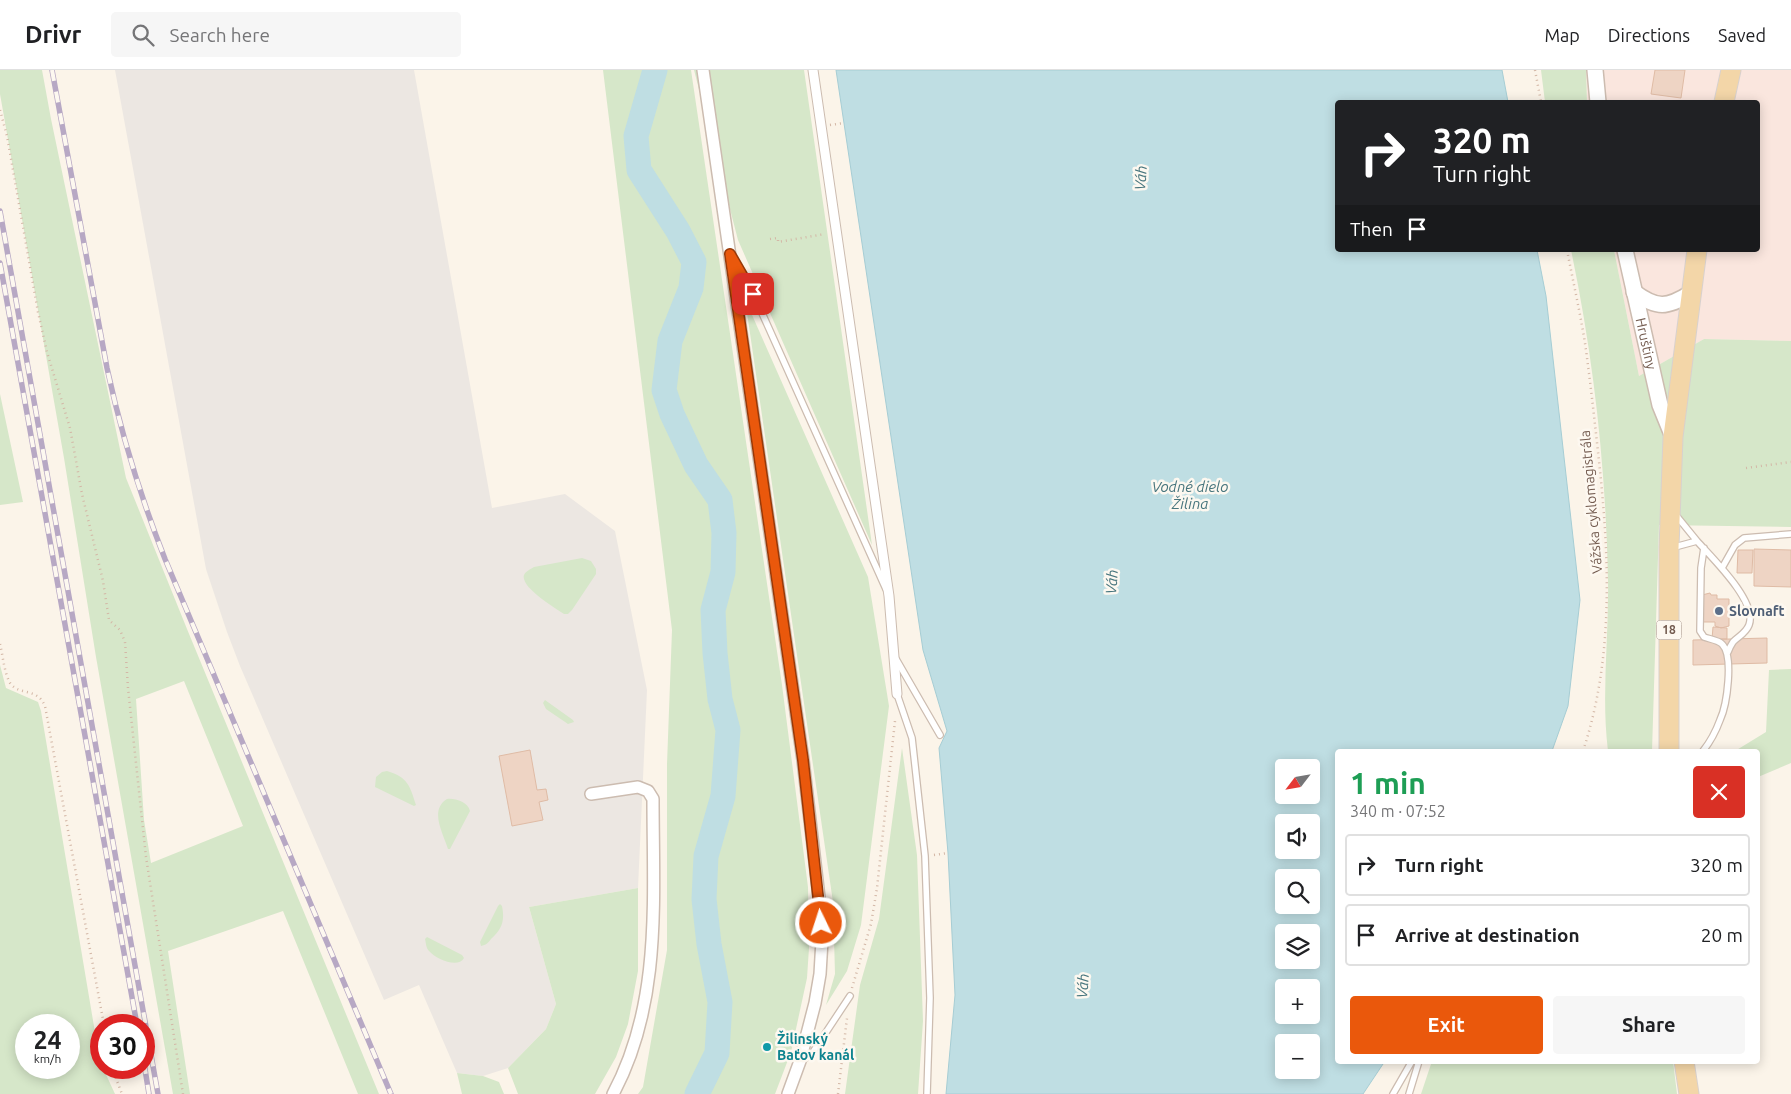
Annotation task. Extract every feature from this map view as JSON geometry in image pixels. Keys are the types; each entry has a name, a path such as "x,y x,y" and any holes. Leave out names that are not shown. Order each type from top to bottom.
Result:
{"main road":[{"path":"1724,100 1731,70"},
{"name":"18","path":"1669,749 1669,548 1673,437 1697,252"},
{"path":"1684,1064 1689,1094"}],"street":[{"path":"703,70 803,760 820,906 822,940 820,974 815,1003 800,1060 788,1094"},
{"path":"813,70 889,596 897,694"},
{"path":"1595,70 1598,100"},
{"name":"Hruštiny","path":"1624,252 1660,405 1673,437"},
{"path":"1634,292 1644,300 1654,304 1665,305 1676,302 1691,293"},
{"path":"591,794 638,787 648,791 653,799 653,927 649,984 642,1018 631,1055 612,1094"}],"lane":[{"path":"730,254 753,294 889,596"},
{"path":"1670,509 1732,580 1750,612 1750,619 1746,630 1733,642 1728,652 1725,706 1720,720 1704,749"},
{"path":"1722,568 1735,545 1744,538 1791,534"},
{"path":"1669,548 1698,541"},
{"path":"1704,548 1701,568 1700,631 1704,637 1721,642 1728,652"},
{"path":"895,657 940,735"},
{"path":"897,694 912,738 926,856 930,998 927,1094"},
{"path":"800,1060 811,1054 850,996"},
{"path":"1393,1094 1410,1064"},
{"path":"1409,1094 1419,1064"}],"path":[{"path":"1536,70 1541,100"},
{"path":"0,110 7,136 43,336 70,428 82,494 103,582 109,620 120,630 125,642 146,857 183,1094"},
{"path":"770,239 778,238 778,242 837,232"},
{"name":"Vážska cyklomagistrála","path":"1567,252 1585,342 1595,421 1604,504 1608,579 1603,662 1590,732 1584,749"},
{"path":"1746,468 1791,462"},
{"path":"0,644 11,684 16,688 42,698 45,706 102,1014"},
{"path":"838,1094 850,996 871,924 876,897 886,821 897,694"},
{"path":"926,856 948,853"},
{"path":"116,1079 122,1094"}],"shaded area":[{"path":"115,70 414,70 492,508 565,494 615,531 647,690 638,888 529,907 556,1004 546,1029 508,1068 483,1076 457,1073 419,985 384,1000 240,666 206,569"},
{"path":"1586,70 1791,70 1791,341 1704,339 1639,376 1614,252 1760,252 1760,100 1587,100"}],"green space":[{"path":"0,70 42,70 126,478 379,1094 358,1094 283,911 168,951 190,1094 173,1094 0,94","holes":["184,681 243,826 151,863 144,820 136,699"]},
{"path":"603,70 691,70 782,685 808,887 809,948 807,978 791,1052 775,1094 638,1094 643,1087 667,950 667,764 672,630"},
{"path":"694,70 804,70 872,545 738,240"},
{"path":"1541,70 1586,70 1587,100 1545,100"},
{"path":"1571,252 1614,252 1639,376 1704,339 1791,341 1791,527 1659,525 1652,749 1608,749 1605,709 1608,581 1605,498 1592,373"},
{"path":"745,299 868,577 889,706 861,925 847,971 826,1005 835,974 833,902"},
{"path":"0,394 23,502 0,505"},
{"path":"582,558 591,561 596,569 596,574 568,614 564,614 539,597 524,580 524,575 527,571 534,567"},
{"path":"0,665 6,688 38,702 41,711 92,1014 90,1014 90,1079 108,1079 115,1094 0,1094"},
{"path":"1791,669 1791,763 1760,776 1760,749 1738,749 1766,732 1769,670"},
{"path":"545,700 574,722 568,724 546,709 543,703"},
{"path":"902,748 917,855 923,1021 918,1094 845,1094 860,985 879,919"},
{"path":"387,771 404,779 416,805 414,806 375,787 376,777 382,772"},
{"path":"447,799 461,801 467,805 470,811 450,849 448,849 438,815 439,809"},
{"path":"638,888 638,971 628,1024 616,1057 595,1094 518,1094 508,1068 546,1029 556,1004 529,907"},
{"path":"500,904 502,906 503,920 500,928 488,943 481,946 480,942"},
{"path":"427,937 462,955 464,958 457,963 452,963 437,957 427,948 425,939"},
{"path":"1431,1064 1673,1064 1677,1094 1421,1094"},
{"path":"457,1073 483,1076 499,1082 504,1094 462,1094"}],"water":[{"name":"Vodné dielo Žilina","path":"836,70 1502,70 1508,100 1335,100 1335,252 1537,252 1546,296 1580,600 1568,706 1553,749 1335,749 1335,1064 1383,1064 1363,1094 946,1094 955,995 948,853 939,748 947,731 923,650"}],"building":[{"path":"1655,70 1685,70 1681,98 1651,94"},
{"path":"1754,549 1791,550 1791,587 1754,586"},
{"path":"1738,550 1753,550 1752,573 1737,573"},
{"path":"1710,593 1711,595 1717,595 1717,599 1729,599 1729,626 1721,628 1715,626 1715,622 1702,622 1702,595"},
{"path":"1713,627 1727,628 1727,639 1712,639"},
{"path":"1767,638 1767,663 1693,665 1693,640"},
{"path":"530,750 537,790 546,789 548,800 539,802 543,820 512,826 499,756"}],"waterway":[{"path":"655,70 636,136 639,170 678,231 694,262 691,288 670,341 664,390 672,414 696,465 720,500 724,533 723,572 713,610 720,699 728,730 723,796 706,856 704,899 709,944 720,1002 717,1053 697,1094"}],"railway":[{"path":"52,70 107,368 125,441 140,489 165,559 391,1094"},
{"path":"0,211 158,1094"},
{"path":"0,263 135,1014"},
{"path":"147,1079 149,1094"}],"place":[{"name":"Slovnaft","path":"1719,611"},
{"name":"Žilinský Baťov kanál","path":"767,1047"}],"route":[{"path":"753,294 730,254 803,760 821,923"}],"water label":[{"name":"Váh","path":"1141,178"},
{"name":"Váh","path":"1112,582"},
{"name":"Váh","path":"1083,986"}]}
